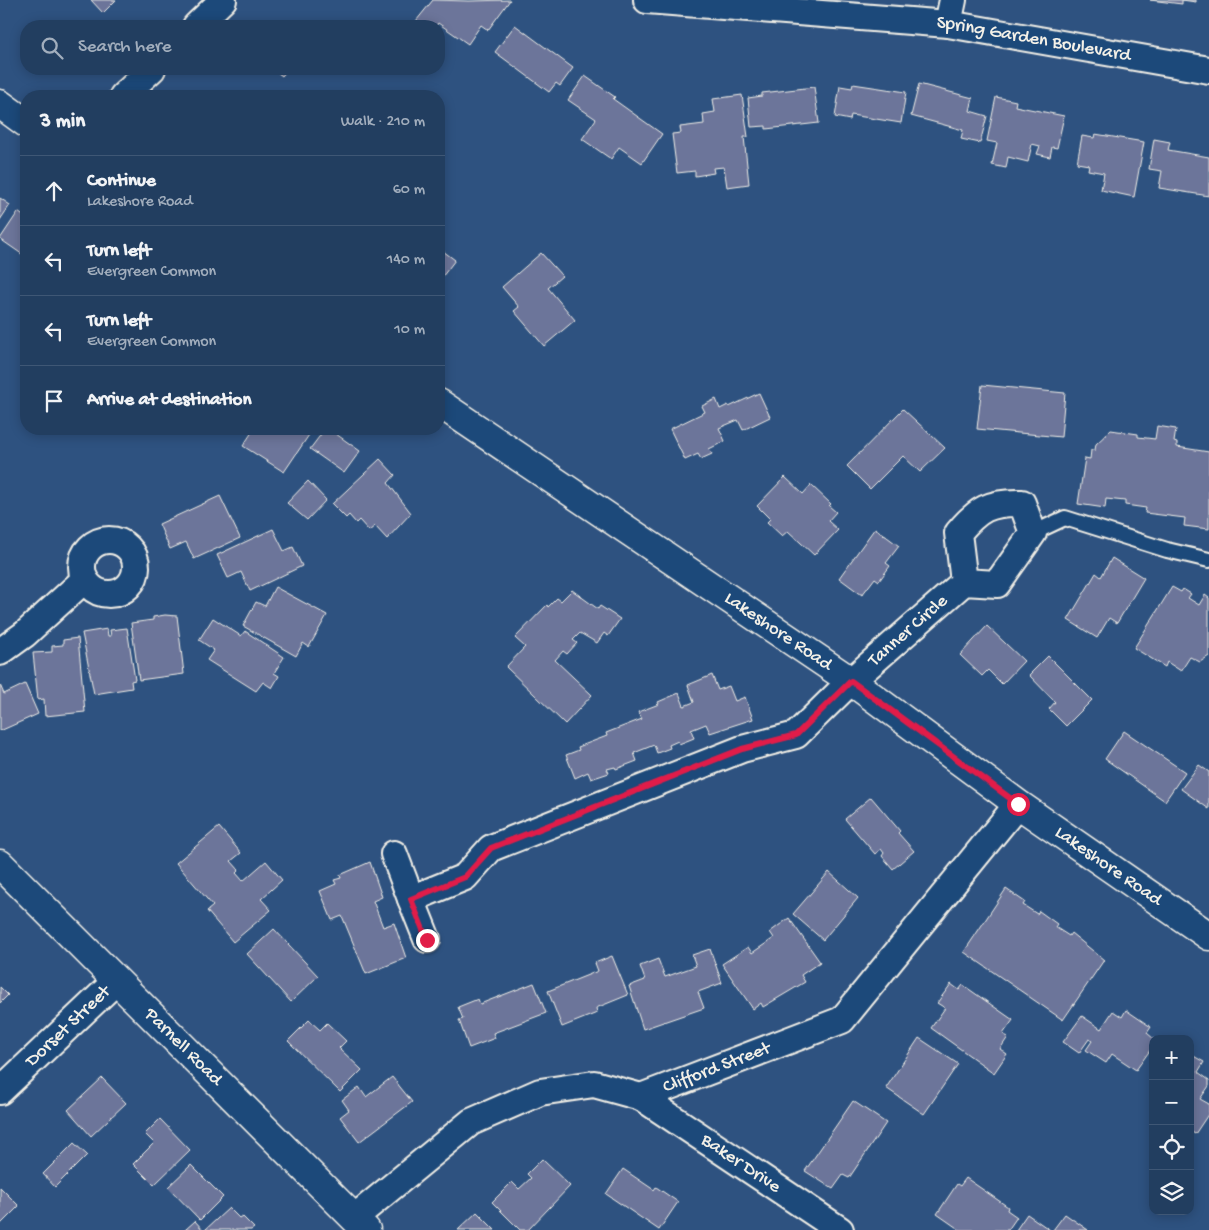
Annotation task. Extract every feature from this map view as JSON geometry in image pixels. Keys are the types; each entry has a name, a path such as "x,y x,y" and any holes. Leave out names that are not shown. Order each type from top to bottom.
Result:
{"main road":[{"path":"0,104 20,119"},
{"name":"Lakeshore Road","path":"445,407 851,681 1018,804 1209,936"},
{"name":"Parnell Road","path":"0,864 115,982 360,1224"}],"street":[{"path":"202,20 223,0"},
{"name":"Spring Garden Boulevard","path":"647,0 950,12 1209,70"},
{"path":"129,90 146,75"},
{"name":"Tanner Circle","path":"411,899 465,877 491,848 500,844 742,749 796,735 851,681 964,582 997,584 1033,533 1022,502 1000,502 974,513 958,533 964,582"},
{"path":"0,652 25,634 84,580"},
{"name":"Clifford Street","path":"360,1224 470,1122 540,1092 594,1084 641,1097 842,1020 1018,804"},
{"path":"394,854 427,940"},
{"name":"Dorset Street","path":"0,1091 115,982"},
{"name":"Baker Drive","path":"641,1097 840,1230"}],"lane":[{"path":"1033,533 1065,518 1167,550 1209,560"}],"building":[{"path":"91,0 116,0 103,13"},
{"path":"433,0 510,0 488,30 481,25 468,44 445,28 445,20 417,20"},
{"path":"1150,0 1182,0 1182,4"},
{"path":"515,25 573,68 560,86 556,83 549,92 495,52"},
{"path":"585,76 615,97 613,99 662,134 642,163 619,147 611,159 582,139 596,119 568,100"},
{"path":"853,84 906,92 901,123 851,115 850,120 835,117 840,86 852,88"},
{"path":"919,84 973,98 970,111 987,116 980,143 961,139 963,130 911,116"},
{"path":"814,87 819,123 766,129 766,126 751,127 748,98 762,96 762,93"},
{"path":"742,95 748,137 744,137 749,184 727,187 724,167 713,168 714,173 695,176 695,171 677,173 672,134 681,133 680,127 704,124 703,114 715,112 713,99"},
{"path":"996,97 1016,101 1015,106 1064,116 1057,148 1052,147 1050,157 1037,154 1040,146 1032,144 1028,162 1008,157 1006,168 992,165 997,143 987,141"},
{"path":"1095,134 1144,142 1134,197 1101,190 1104,173 1088,170 1089,165 1077,163 1082,136 1094,138"},
{"path":"1154,139 1170,142 1168,150 1209,157 1209,196 1159,188 1162,171 1149,169"},
{"path":"0,198 10,205 0,220"},
{"path":"18,212 20,214 20,253 0,239"},
{"path":"445,252 455,260 445,273"},
{"path":"541,253 562,276 548,288 575,320 544,346 514,311 519,307 502,287"},
{"path":"982,385 1065,393 1061,437 977,429"},
{"path":"759,393 770,417 743,430 738,420 719,428 725,441 709,449 712,454 701,459 698,454 685,460 670,429 705,412 702,406 716,399 720,409 728,405 729,407"},
{"path":"903,409 945,448 920,472 903,456 870,489 847,466"},
{"path":"1157,426 1176,429 1174,442 1177,443 1177,447 1209,452 1209,529 1184,526 1185,518 1145,513 1146,508 1125,505 1125,501 1106,499 1105,508 1078,504 1085,458 1090,459 1091,450 1095,450 1096,444 1111,430 1155,439"},
{"path":"250,435 309,435 284,472 243,446"},
{"path":"320,435 337,435 360,451 344,473 310,449"},
{"path":"380,459 395,475 388,483 411,513 387,539 375,526 369,531 359,520 356,523 349,515 346,518 332,504"},
{"path":"785,477 803,494 811,485 831,504 829,506 836,512 828,521 838,530 814,555 788,531 782,536 767,522 770,519 757,506"},
{"path":"308,481 326,500 307,520 287,503"},
{"path":"220,496 240,538 194,559 186,542 170,549 159,524"},
{"path":"875,528 899,546 886,563 890,566 879,581 875,578 862,595 839,578"},
{"path":"273,529 284,551 293,547 302,566 250,591 241,572 228,578 217,555"},
{"path":"1112,558 1144,578 1117,623 1109,618 1097,638 1068,620 1096,573 1101,577"},
{"path":"275,587 327,615 309,647 303,643 296,656 243,626 256,602 265,606"},
{"path":"1172,587 1181,592 1183,589 1191,594 1188,598 1199,605 1205,595 1209,598 1209,656 1200,662 1190,657 1181,671 1167,662 1165,667 1134,648"},
{"path":"572,590 598,609 600,606 620,619 608,636 604,633 597,643 580,633 573,640 577,643 567,654 563,651 555,660 592,695 565,724 506,667 525,647 515,638 547,605 548,607 557,598 561,601"},
{"path":"177,616 184,674 139,680 131,623 153,620 153,617"},
{"path":"213,618 241,636 245,631 284,657 274,673 279,676 272,688 263,682 256,691 207,660 214,650 199,640"},
{"path":"987,626 1024,661 1002,684 988,670 982,676 960,655"},
{"path":"127,628 135,680 131,681 132,688 94,694 82,633 107,629 108,636 111,636 110,630"},
{"path":"78,638 85,712 45,716 44,699 38,700 33,653 52,652 52,646 63,645 63,640"},
{"path":"1048,656 1092,700 1066,726 1049,709 1055,702 1029,675"},
{"path":"712,675 718,690 729,686 735,701 745,697 753,719 710,733 706,724 691,730 694,738 679,744 678,741 669,745 670,748 657,753 654,745 634,753 637,761 616,769 615,767 607,769 609,773 591,779 588,772 575,778 566,755 579,750 578,747 607,736 606,733 642,719 638,712 659,704 658,702 679,693 684,706 694,702 688,685"},
{"path":"25,684 38,714 0,731 0,685 4,694"},
{"path":"1124,731 1185,772 1165,801 1105,759"},
{"path":"1199,765 1209,772 1209,809 1181,789"},
{"path":"871,797 900,831 898,833 914,851 893,869 882,856 884,853 881,849 875,854 845,819"},
{"path":"219,827 241,853 231,861 239,870 236,873 243,881 266,861 282,880 261,899 271,910 233,942 207,911 213,906 176,863"},
{"path":"370,862 382,897 373,901 383,927 394,923 406,958 366,974 342,916 332,920 320,891 336,884 334,880 341,878 340,875"},
{"path":"829,872 858,898 823,940 793,914"},
{"path":"1006,889 1025,902 1023,905 1037,914 1039,911 1057,924 1055,927 1069,936 1071,933 1104,960 1063,1020 964,952"},
{"path":"789,918 820,962 801,975 805,982 763,1007 761,1003 753,1009 722,964 748,947 752,953 774,938 770,932"},
{"path":"274,929 318,976 291,1002 247,954"},
{"path":"710,949 722,983 698,992 704,1008 643,1029 629,986 645,980 640,966 658,959 665,977 696,966 692,955"},
{"path":"612,956 628,995 596,1008 597,1013 562,1027 548,991 598,971 595,963"},
{"path":"534,983 546,1013 493,1033 495,1038 469,1048 459,1020 463,1019 458,1007 478,999 480,1004"},
{"path":"951,984 959,990 963,985 1013,1020 1003,1034 1008,1037 1000,1049 1007,1054 994,1073 931,1028 945,1008 937,1003"},
{"path":"0,987 8,995 0,1003"},
{"path":"1126,1010 1151,1027 1147,1033 1149,1035 1149,1052 1136,1070 1112,1054 1106,1063 1086,1050 1092,1041 1089,1039 1079,1053 1063,1042 1082,1016 1101,1029 1113,1011 1122,1017"},
{"path":"309,1020 320,1030 327,1023 346,1041 339,1048 362,1070 340,1092 288,1041"},
{"path":"919,1038 958,1064 924,1114 886,1088"},
{"path":"1194,1056 1204,1062 1198,1072 1209,1080 1209,1086 1200,1099 1209,1104 1209,1113 1195,1134"},
{"path":"392,1077 412,1102 359,1142 340,1117 349,1110 342,1100 359,1087 366,1097"},
{"path":"102,1078 126,1103 91,1136 68,1110"},
{"path":"853,1101 886,1123 849,1178 843,1175 833,1189 805,1171"},
{"path":"160,1119 190,1150 154,1185 133,1164 154,1143 145,1134"},
{"path":"74,1143 87,1155 55,1187 43,1174"},
{"path":"542,1159 570,1186 528,1230 520,1230 492,1202 512,1182 519,1189 531,1178 527,1174"},
{"path":"191,1165 223,1197 200,1220 168,1187"},
{"path":"623,1169 654,1190 656,1187 678,1202 659,1230 606,1194"},
{"path":"966,1178 1008,1207 1007,1210 1017,1217 1008,1230 960,1230 937,1214 957,1184 960,1186"},
{"path":"0,1187 19,1206 0,1225"},
{"path":"229,1208 239,1218 242,1216 254,1228 251,1230 205,1230"},
{"path":"477,1212 495,1230 458,1230"},
{"path":"1027,1214 1050,1230 1016,1230"},
{"path":"1065,1214 1088,1230 1053,1230"},
{"path":"195,1221 203,1230 185,1230"}],"route":[{"path":"427,940 411,899 465,877 491,848 565,817 742,749 796,735 851,681 1018,804"}]}
